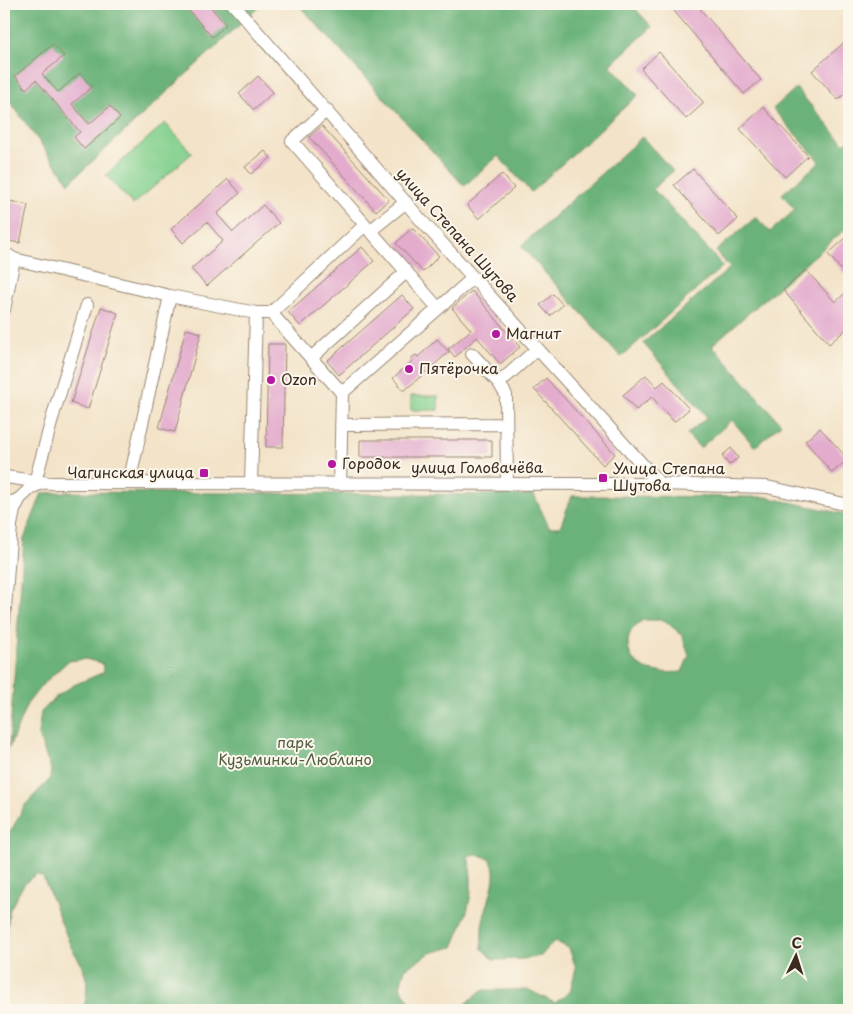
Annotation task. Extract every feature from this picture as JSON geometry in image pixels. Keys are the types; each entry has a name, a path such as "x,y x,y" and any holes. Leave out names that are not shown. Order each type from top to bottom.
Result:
{"street":[{"name":"улица Степана Шутова","path":"233,4 473,278 660,484"},
{"path":"327,110 292,141 438,308"},
{"path":"4,310 9,256 170,296 256,313 271,313 368,228 406,202"},
{"path":"311,358 406,272"},
{"path":"342,393 473,278"},
{"path":"129,483 170,296"},
{"path":"10,525 4,501 11,502 20,498 39,483 54,412 87,306"},
{"path":"252,484 256,313"},
{"path":"271,313 342,393 340,484"},
{"path":"499,384 537,349"},
{"path":"472,354 499,384 506,395 507,484"},
{"path":"342,426 506,424"},
{"path":"4,622 10,525 14,510 24,490 8,478"},
{"name":"улица Головачёва","path":"8,478 39,483 660,484 767,487 849,505"}],"green space":[{"path":"4,4 262,4 69,183 4,93"},
{"path":"298,4 631,4 652,27 610,65 638,95 531,192 498,156 464,186"},
{"path":"796,88 844,144 849,140 849,226 712,345 781,424 755,447 732,420 700,448 687,434 707,417 643,343 730,268 716,251 756,217 770,232 795,210 782,194 820,162 773,109"},
{"path":"165,123 192,153 133,205 106,175"},
{"path":"642,137 673,171 653,189 723,266 621,357 521,246"},
{"path":"411,396 438,396 438,410 411,410"},
{"name":"парк Кузьминки-Люблино","path":"42,493 534,495 549,527 560,527 572,496 766,497 849,515 849,1010 455,1010 460,1009 482,990 529,990 555,1003 570,992 576,968 569,948 554,941 541,956 523,959 493,960 482,949 482,924 492,889 494,868 490,860 482,856 468,856 471,893 463,924 453,947 430,953 405,969 400,987 410,1002 419,1010 83,1010 87,982 82,965 71,947 43,877 36,874 24,884 9,911 6,946 4,948 4,839 12,829 25,805 50,779 51,769 38,735 41,712 56,697 74,685 104,672 102,663 85,659 68,661 42,685 27,704 9,748 24,539","holes":["643,620 664,620 682,635 689,656 682,672 646,669 633,660 629,652 629,638 632,629 637,624"]}],"building":[{"path":"183,4 208,4 226,25 212,37"},
{"path":"682,4 696,4 761,80 744,94 674,11"},
{"path":"849,38 849,90 838,100 812,71"},
{"path":"53,44 64,56 42,74 58,92 80,73 92,87 72,104 89,124 110,106 120,118 84,149 74,137 80,132 36,80 26,89 15,76"},
{"path":"659,52 704,103 686,119 641,69"},
{"path":"258,76 273,92 254,110 239,94"},
{"path":"763,107 808,156 785,177 740,129"},
{"path":"322,126 389,200 376,211 309,137"},
{"path":"265,151 271,158 251,174 245,167"},
{"path":"693,169 738,219 719,236 674,185"},
{"path":"502,174 514,188 479,219 467,205"},
{"path":"228,179 240,193 217,214 233,232 263,205 279,223 207,286 191,269 223,241 207,222 183,243 171,229"},
{"path":"10,201 28,205 20,243 4,240 4,230"},
{"path":"412,228 439,256 423,272 396,243"},
{"path":"849,235 849,279 828,254"},
{"path":"362,247 374,261 300,326 288,312"},
{"path":"806,270 835,302 849,290 849,327 829,344 783,290"},
{"path":"472,291 520,347 500,364 477,337 455,357 448,349 471,330 452,308"},
{"path":"553,294 563,305 550,316 540,305"},
{"path":"402,295 414,309 339,375 327,361"},
{"path":"101,307 118,313 88,409 71,403"},
{"path":"186,329 201,333 175,432 159,428"},
{"path":"437,339 449,352 404,391 393,378 412,361 410,359 416,355 418,357"},
{"path":"268,344 285,344 283,447 266,447"},
{"path":"646,375 657,387 664,381 689,409 674,422 652,397 636,410 623,395"},
{"path":"546,378 615,454 603,465 534,389"},
{"path":"820,428 848,459 832,473 805,441"},
{"path":"360,440 492,440 492,457 360,457"},
{"path":"731,448 738,458 729,465 722,456"}],"place":[{"name":"Магнит","path":"496,334"},
{"name":"Пятёрочка","path":"409,369"},
{"name":"Ozon","path":"271,380"},
{"name":"Городок","path":"332,464"},
{"name":"Чагинская улица","path":"204,473"},
{"name":"Улица Степана Шутова","path":"603,478"}]}
